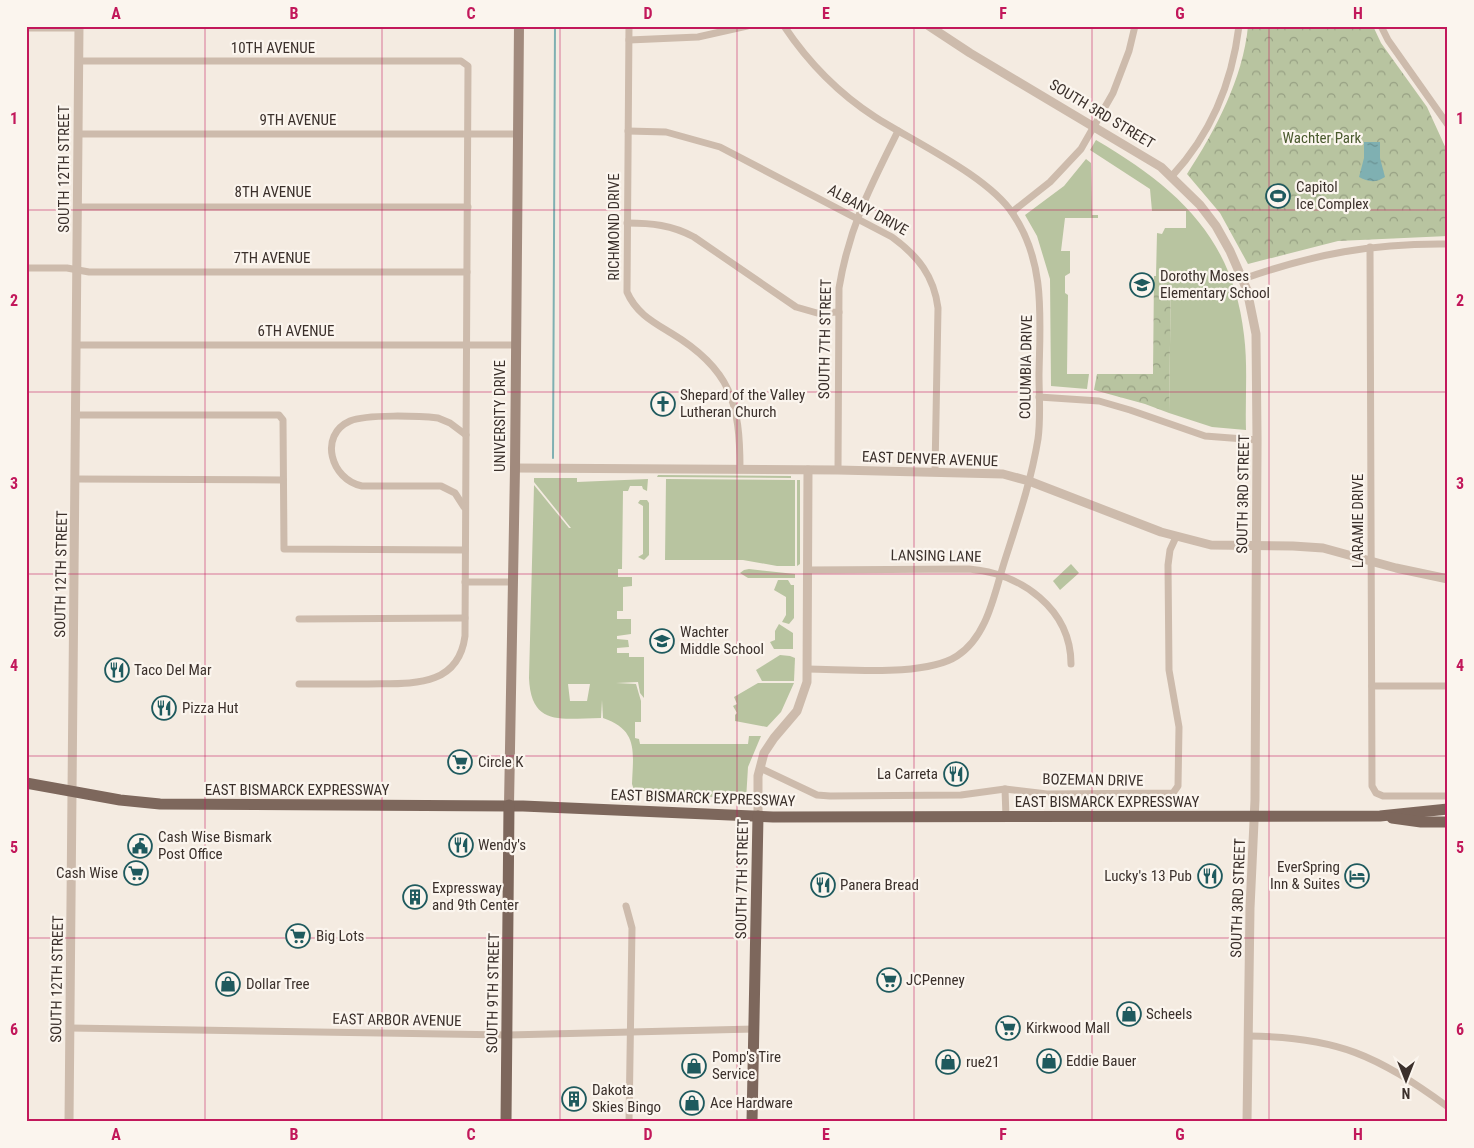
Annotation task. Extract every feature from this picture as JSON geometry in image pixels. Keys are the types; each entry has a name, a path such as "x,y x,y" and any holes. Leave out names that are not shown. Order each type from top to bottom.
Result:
{"main road":[{"name":"UNIVERSITY DRIVE","path":"509,806 515,468 519,26"},
{"name":"EAST BISMARCK EXPRESSWAY","path":"26,783 130,802 169,804 509,806 758,816 1380,816 1448,809"},
{"name":"SOUTH 9TH STREET","path":"506,1122 509,806"},
{"name":"SOUTH 7TH STREET","path":"752,1122 758,816"},
{"name":"EAST BISMARCK EXPRESSWAY","path":"1380,816 1413,821 1448,822"}],"street":[{"name":"RICHMOND DRIVE","path":"629,26 627,292 636,309 655,324 692,345 721,377 737,416 740,469"},
{"path":"629,40 692,38 747,26"},
{"name":"COLUMBIA DRIVE","path":"784,26 800,50 844,94 898,131 978,180 1012,212 1029,244 1040,285 1038,437 1029,481 986,619 972,644 958,656 944,663 909,669 808,669"},
{"name":"SOUTH 3RD STREET","path":"929,26 970,53 1142,153 1172,176 1200,205 1216,226 1243,279 1256,334 1258,440 1254,817 1247,1122"},
{"path":"1012,212 1056,176 1081,149 1114,93 1129,51 1135,26"},
{"path":"1172,176 1196,146 1217,110 1232,70 1240,26"},
{"path":"1381,26 1388,40 1448,125"},
{"path":"26,28 79,27"},
{"name":"SOUTH 12TH STREET","path":"69,1122 79,27"},
{"name":"10TH AVENUE","path":"79,61 467,63 469,69 468,134"},
{"name":"ALBANY DRIVE","path":"628,131 666,132 720,147 892,237 922,264 934,285 938,308 935,471"},
{"name":"SOUTH 7TH STREET","path":"838,470 839,288 843,263 856,218 898,131"},
{"name":"9TH AVENUE","path":"78,134 518,134"},
{"path":"299,684 413,684 428,681 447,671 456,662 462,649 465,618 466,550 468,134"},
{"name":"8TH AVENUE","path":"78,207 468,207"},
{"path":"627,223 650,223 676,229 694,237 796,307 817,313 839,312"},
{"path":"1243,279 1291,262 1339,250 1448,244"},
{"name":"LARAMIE DRIVE","path":"1370,247 1372,786 1376,793 1383,796 1448,796"},
{"name":"7TH AVENUE","path":"26,268 89,272 467,272"},
{"name":"6TH AVENUE","path":"76,345 516,344"},
{"path":"1039,397 1099,401 1206,436 1226,440 1258,440"},
{"path":"76,415 281,416 284,549 466,550"},
{"path":"465,510 455,493 441,486 362,486 351,483 338,471 331,452 333,440 340,429 357,418 438,418 450,423 466,435"},
{"name":"EAST DENVER AVENUE","path":"515,468 935,471 1004,474 1029,481 1176,537 1211,545 1323,548 1448,579"},
{"name":"SOUTH 7TH STREET","path":"758,816 757,788 760,768 769,746 797,711 804,691 808,669 808,470"},
{"path":"75,479 283,480"},
{"name":"BOZEMAN DRIVE","path":"760,768 817,795 830,796 961,795 1005,789 1048,794 1170,795 1176,790 1179,727 1170,678 1168,565 1170,550 1176,537"},
{"name":"LANSING LANE","path":"808,570 969,569 986,570 1000,575 1029,589 1051,608 1066,630 1071,647 1071,664"},
{"path":"465,582 513,582"},
{"path":"298,619 465,618"},
{"path":"1372,686 1448,686"},
{"path":"1005,789 1006,817"},
{"path":"626,906 632,928 629,1122"},
{"name":"EAST ARBOR AVENUE","path":"70,1028 507,1035 754,1029"},
{"path":"1248,1036 1301,1039 1347,1049 1391,1068 1448,1107"}],"green space":[{"name":"Wachter Park","path":"1248,26 1373,26 1381,43 1427,107 1448,153 1448,236 1338,241 1248,264 1220,213 1187,174 1208,140 1234,85 1245,46"},
{"path":"1096,140 1125,158 1175,197 1196,218 1213,243 1227,270 1238,300 1244,335 1246,430 1212,427 1169,413 1171,277 1156,276 1157,233 1162,234 1165,228 1186,228 1186,211 1152,211 1150,189 1090,150"},
{"path":"1086,159 1091,163 1092,215 1098,215 1098,218 1065,218 1061,251 1070,251 1070,273 1065,276 1065,293 1068,295 1067,374 1089,374 1087,389 1051,386 1050,279 1037,236 1025,215 1064,186"},
{"path":"1154,276 1171,276 1169,413 1145,404 1094,390 1097,374 1153,374"},
{"path":"658,475 791,476 791,478 657,477"},
{"path":"534,478 577,478 577,482 648,479 647,491 642,486 630,486 628,491 623,491 622,569 618,569 618,577 632,577 632,586 623,587 623,611 617,611 617,619 631,619 631,634 617,636 617,639 628,640 629,647 617,648 617,653 629,653 629,657 644,657 644,698 640,693 638,682 616,683 636,684 641,701 641,722 635,722 635,738 639,739 640,744 748,744 749,736 761,736 748,767 746,800 634,790 632,784 633,753 631,744 623,729 603,718 602,700 601,718 562,719 551,717 543,713 536,705 531,694 529,678 534,485 569,528 571,528 534,482","holes":["568,684 590,684 587,701 570,701"]},
{"path":"666,479 795,480 795,566 777,566 743,560 665,560"},
{"path":"797,480 800,480 800,564 797,566"},
{"path":"640,500 647,500 649,503 649,555 644,560 638,557 643,554 643,506 638,503"},
{"path":"1071,564 1079,573 1060,590 1053,581"},
{"path":"749,569 795,574 795,578 748,578 740,573"},
{"path":"778,580 788,580 791,585 794,585 794,618 789,624 782,622 786,615 786,597 774,590"},
{"path":"779,624 793,633 793,649 774,649 770,642 775,640 775,631"},
{"path":"780,655 795,658 794,681 762,681 756,670"},
{"path":"758,683 794,683 781,712 767,727 735,721 737,713 733,706 737,704 734,697"}],"water":[{"path":"1364,142 1380,142 1380,158 1385,177 1382,179 1372,181 1359,177 1364,158"}],"waterway":[{"path":"553,458 555,26"}],"place":[{"name":"Capitol Ice Complex","path":"1278,196"},
{"name":"Dorothy Moses Elementary School","path":"1142,285"},
{"name":"Shepard of the Valley Lutheran Church","path":"663,404"},
{"name":"Wachter Middle School","path":"662,641"},
{"name":"Taco Del Mar","path":"117,670"},
{"name":"Pizza Hut","path":"164,708"},
{"name":"Circle K","path":"460,762"},
{"name":"La Carreta","path":"956,774"},
{"name":"Wendy's","path":"461,845"},
{"name":"Cash Wise Bismark Post Office","path":"140,846"},
{"name":"Cash Wise","path":"136,873"},
{"name":"Lucky's 13 Pub","path":"1210,876"},
{"name":"EverSpring Inn & Suites","path":"1357,876"},
{"name":"Panera Bread","path":"823,885"},
{"name":"Expressway and 9th Center","path":"415,897"},
{"name":"Big Lots","path":"298,936"},
{"name":"JCPenney","path":"889,980"},
{"name":"Dollar Tree","path":"228,984"},
{"name":"Scheels","path":"1129,1014"},
{"name":"Kirkwood Mall","path":"1008,1028"},
{"name":"Eddie Bauer","path":"1049,1061"},
{"name":"rue21","path":"948,1062"},
{"name":"Pomp's Tire Service","path":"694,1066"},
{"name":"Dakota Skies Bingo","path":"574,1099"},
{"name":"Ace Hardware","path":"692,1103"}]}
